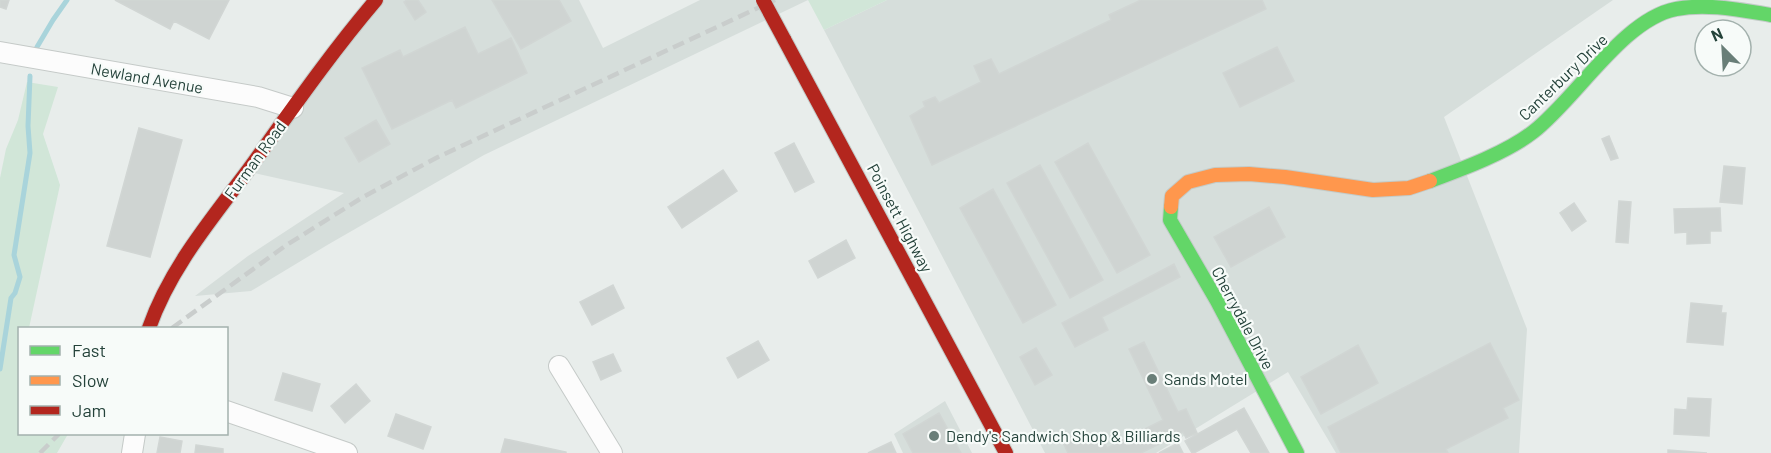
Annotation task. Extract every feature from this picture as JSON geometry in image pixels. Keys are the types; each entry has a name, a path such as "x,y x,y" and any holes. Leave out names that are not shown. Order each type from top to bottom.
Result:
{"main road":[{"name":"Furman Road","path":"149,327 160,298 180,265 293,108 376,0"},
{"name":"Poinsett Highway","path":"763,0 1006,453"},
{"name":"Canterbury Drive","path":"1171,197 1176,190 1196,179 1244,173 1369,190 1398,189 1426,184 1504,149 1531,133 1552,115 1626,38 1653,16 1693,6 1771,15"},
{"name":"Cherrydale Drive","path":"1171,197 1168,212 1170,220 1297,453"}],"street":[{"name":"Newland Avenue","path":"0,52 258,97 293,108"},
{"path":"559,366 612,453"},
{"path":"228,412 347,453"},
{"path":"132,453 135,435"}],"shaded area":[{"path":"373,0 579,0 603,48 700,0 808,0 484,155 251,291 195,296 248,256 344,193 245,171"},
{"path":"887,0 1613,0 1444,117 1527,329 1519,453 1336,453 1288,372 1156,453 1045,453 824,30"},
{"path":"945,401 972,453 903,453 894,434"}],"green space":[{"path":"808,0 887,0 824,30"},
{"path":"27,82 58,87 43,134 60,185 29,327 18,327 18,435 67,435 57,453 0,453 0,178 6,149 18,120"}],"building":[{"path":"0,0 9,0 6,9 0,7"},
{"path":"115,0 229,0 209,39 174,21 170,29"},
{"path":"418,0 426,12 415,20 404,2"},
{"path":"492,0 559,0 571,21 521,49"},
{"path":"1141,0 1262,0 1266,9 932,165 910,116 925,107 923,102 935,97 939,103 981,82 974,66 991,59 999,74 1111,20 1109,15"},
{"path":"465,27 478,54 511,38 527,73 456,108 452,100 392,129 362,68 400,50 403,57"},
{"path":"1277,47 1294,81 1240,107 1223,73"},
{"path":"376,120 390,144 359,162 345,138"},
{"path":"139,128 182,140 150,257 107,246"},
{"path":"1609,136 1618,158 1611,160 1602,139"},
{"path":"794,143 814,182 795,192 775,153"},
{"path":"1088,143 1150,255 1117,273 1055,162"},
{"path":"1040,165 1103,280 1070,298 1007,183"},
{"path":"1724,166 1745,168 1742,204 1720,202"},
{"path":"723,170 737,191 682,228 668,207"},
{"path":"993,189 1056,305 1023,323 960,208"},
{"path":"1619,201 1631,202 1628,243 1616,242"},
{"path":"1574,203 1586,221 1572,231 1560,213"},
{"path":"1269,207 1285,237 1231,267 1214,237"},
{"path":"1720,208 1721,231 1710,231 1710,243 1687,244 1687,232 1675,233 1674,209"},
{"path":"846,240 855,258 818,278 809,261"},
{"path":"1174,264 1180,277 1102,317 1108,330 1075,347 1062,323"},
{"path":"613,285 624,308 592,325 580,302"},
{"path":"1691,303 1722,306 1721,313 1726,313 1723,345 1687,342"},
{"path":"758,341 769,360 738,378 727,358"},
{"name":"Sands Motel","path":"1144,342 1178,412 1186,409 1197,433 1186,438 1183,432 1141,453 1068,453 1062,440 1084,430 1090,441 1101,436 1107,448 1163,420 1129,349"},
{"path":"1490,343 1519,400 1503,408 1508,418 1446,449 1448,453 1341,453 1328,427"},
{"path":"1358,345 1378,383 1321,414 1301,377"},
{"path":"1036,348 1052,375 1035,385 1020,357"},
{"path":"613,354 621,371 601,380 593,362"},
{"path":"283,373 320,384 312,411 275,400"},
{"path":"356,384 370,401 345,423 331,406"},
{"path":"1688,398 1711,399 1709,436 1674,434 1675,409 1687,410"},
{"path":"1244,408 1269,453 1251,453 1237,429 1192,453 1185,441"},
{"path":"939,413 961,453 913,453 903,434"},
{"path":"396,414 431,427 423,449 388,436"},
{"path":"160,437 182,441 180,453 157,453"},
{"path":"505,439 566,452 566,453 501,453"},
{"path":"891,442 896,453 868,453"},
{"path":"1178,443 1183,453 1159,453"},
{"path":"196,445 223,449 223,453 195,453"},
{"path":"1668,450 1707,453 1668,453"}],"waterway":[{"path":"37,47 67,0"},
{"path":"0,369 11,298 20,277 14,255 30,153 28,126 30,76"}],"railway":[{"path":"173,327 285,246 363,197 438,157 775,0"},
{"path":"40,453 58,435"}],"traffic: fast":[{"path":"1430,181 1497,154 1533,132 1619,44 1637,28 1656,16 1688,7 1724,8 1771,15"},
{"path":"1171,207 1170,220 1217,301 1297,453"}],"traffic: slow":[{"path":"1171,207 1172,196 1188,182 1215,175 1249,174 1285,177 1373,190 1409,188 1430,181"}],"traffic: jam":[{"path":"149,327 168,285 206,226 326,62 376,0"},
{"path":"763,0 784,39"},
{"path":"784,39 1006,453"}],"place":[{"name":"Sands Motel","path":"1152,379"},
{"name":"Dendy's Sandwich Shop & Billiards","path":"934,436"}]}
